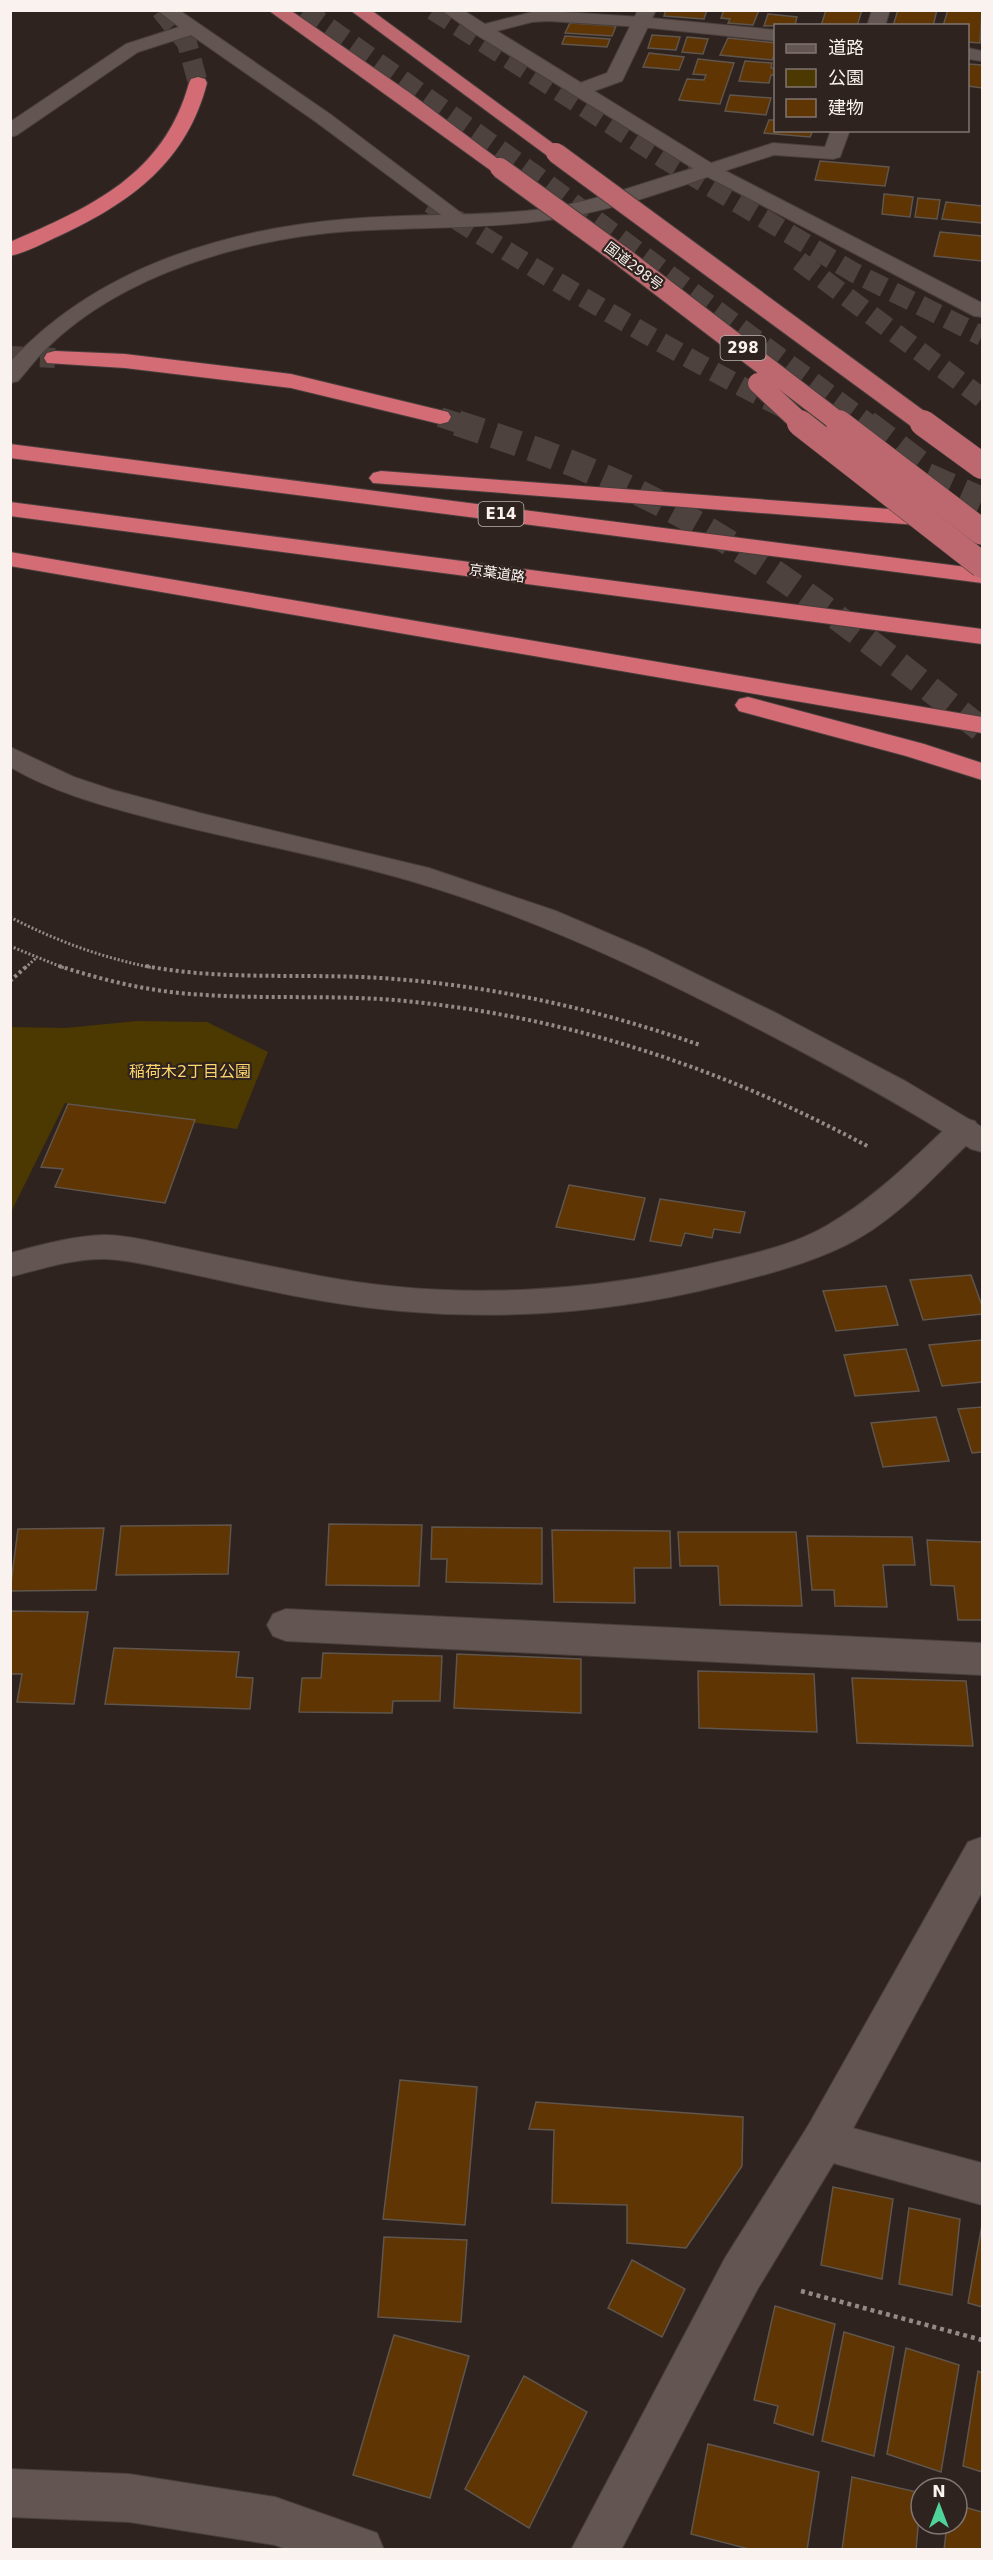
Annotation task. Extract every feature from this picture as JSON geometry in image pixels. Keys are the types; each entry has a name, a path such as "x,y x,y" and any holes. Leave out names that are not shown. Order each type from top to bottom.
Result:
{"highway":[{"name":"国道298号","path":"277,10 403,97 620,255 982,532"},
{"name":"298","path":"359,10 982,466"},
{"path":"10,250 58,230 108,201 148,171 173,142 189,114 198,84"},
{"name":"298","path":"620,255 799,422 982,564"},
{"path":"55,358 125,361 291,381 440,417"},
{"name":"298","path":"875,387 982,450"},
{"path":"15,451 982,523"},
{"name":"E14","path":"15,451 982,576"},
{"name":"京葉道路","path":"10,509 982,637"},
{"path":"10,559 982,725"},
{"path":"780,610 982,647"},
{"path":"387,625 744,704 915,750 982,772"}],"street":[{"path":"166,10 323,118 463,222"},
{"path":"450,10 709,171 982,311"},
{"path":"481,30 532,17 644,16 774,36"},
{"path":"579,90 615,77 644,16"},
{"path":"10,131 132,48 193,29"},
{"path":"10,376 38,344 69,318 115,288 198,255 248,242 347,225 463,222 581,208 638,194 772,149 833,153 840,132"},
{"path":"10,755 27,766 101,796 195,821 324,849 455,885 600,940 733,1002 875,1078 973,1135 889,1201 836,1236 772,1261 668,1287 633,1292 565,1300 477,1302 394,1299 322,1289 148,1253 105,1247 58,1253 10,1264"},
{"path":"286,1625 982,1659"},
{"path":"595,2550 741,2274 823,2141 982,1856"},
{"path":"823,2141 982,2184"},
{"path":"10,2493 129,2498 264,2519 360,2550"}],"path":[{"path":"10,917 55,939 92,952 154,967 221,974 342,976 409,980 466,987 543,1001 675,1036 708,1048"},
{"path":"10,946 77,972 169,992 215,996 342,997 405,1001 461,1007 559,1027 666,1058 737,1084 799,1110 876,1150"},
{"path":"10,981 36,958"},
{"path":"741,2274 982,2340"}],"green space":[{"name":"稲荷木2丁目公園","path":"137,1021 207,1022 268,1052 237,1129 65,1103 11,1212 11,1027 65,1028"}],"building":[{"path":"666,10 707,10 704,19 664,16"},
{"path":"724,10 759,10 753,25 728,23 730,19 721,18"},
{"path":"826,10 862,10 858,24 822,24"},
{"path":"898,10 937,10 934,24 894,24"},
{"path":"948,10 982,10 980,43 969,42 969,24 944,24"},
{"path":"768,14 797,17 795,24 764,26"},
{"path":"570,23 616,26 612,36 565,33"},
{"path":"652,35 680,37 676,50 648,48"},
{"path":"565,36 610,39 607,47 562,44"},
{"path":"687,37 708,39 703,54 682,52"},
{"path":"728,38 774,43 772,60 720,55"},
{"path":"649,53 684,57 679,70 643,67"},
{"path":"698,59 734,63 720,104 679,100 687,79 704,80 706,75 693,74"},
{"path":"745,61 772,63 771,68 774,68 774,75 771,75 769,83 739,81"},
{"path":"969,64 982,65 982,88 969,86"},
{"path":"730,95 771,98 766,115 725,111"},
{"path":"769,120 774,120 774,132 812,132 810,137 764,133"},
{"path":"820,161 889,167 885,186 815,180"},
{"path":"884,194 913,197 910,217 882,214"},
{"path":"918,198 940,200 937,219 915,217"},
{"path":"946,202 982,206 982,223 942,219"},
{"path":"940,232 982,236 982,261 934,256"},
{"path":"68,1104 195,1120 165,1203 55,1187 63,1169 41,1167"},
{"path":"569,1185 645,1198 634,1240 556,1227"},
{"path":"660,1199 745,1212 740,1233 714,1229 712,1238 685,1233 681,1246 650,1241"},
{"path":"971,1275 982,1306 982,1314 923,1320 910,1280"},
{"path":"886,1286 898,1325 836,1331 823,1291"},
{"path":"982,1340 982,1382 942,1386 929,1345"},
{"path":"906,1349 919,1391 855,1396 844,1355"},
{"path":"982,1407 982,1452 972,1453 958,1409"},
{"path":"936,1417 949,1461 883,1467 871,1423"},
{"path":"329,1524 422,1525 419,1586 326,1585"},
{"path":"231,1525 228,1574 116,1575 121,1526"},
{"path":"432,1527 542,1528 542,1584 446,1582 447,1559 431,1559"},
{"path":"104,1528 96,1590 10,1591 18,1529"},
{"path":"552,1530 670,1531 671,1568 634,1568 635,1603 554,1602"},
{"path":"678,1532 796,1532 802,1606 720,1605 718,1566 680,1566"},
{"path":"807,1536 912,1537 915,1565 883,1565 887,1607 835,1606 834,1590 812,1590"},
{"path":"927,1540 982,1542 982,1620 958,1620 954,1586 931,1585"},
{"path":"10,1611 88,1612 74,1704 17,1702 22,1674 10,1674"},
{"path":"114,1648 239,1652 236,1677 253,1678 250,1709 105,1704"},
{"path":"323,1653 442,1656 440,1701 393,1701 392,1713 299,1712 302,1678 321,1678"},
{"path":"457,1654 581,1659 581,1713 454,1708"},
{"path":"698,1671 814,1674 817,1732 699,1728"},
{"path":"852,1678 966,1681 973,1746 857,1743"},
{"path":"400,2080 477,2087 465,2225 383,2219"},
{"path":"536,2102 743,2117 742,2166 686,2248 627,2243 627,2205 552,2203 554,2130 529,2129"},
{"path":"833,2187 893,2199 882,2279 821,2265"},
{"path":"909,2208 960,2219 952,2295 899,2284"},
{"path":"982,2225 982,2307 968,2303"},
{"path":"384,2237 467,2240 461,2322 378,2317"},
{"path":"632,2260 685,2289 662,2337 608,2308"},
{"path":"775,2306 835,2324 813,2435 774,2423 778,2406 754,2400"},
{"path":"844,2332 894,2347 874,2456 822,2441"},
{"path":"394,2335 469,2356 430,2498 353,2475"},
{"path":"906,2348 959,2365 941,2472 887,2454"},
{"path":"978,2371 982,2373 982,2472 963,2466"},
{"path":"524,2376 587,2412 529,2528 465,2489"},
{"path":"708,2444 819,2472 807,2550 753,2550 691,2534"},
{"path":"852,2477 909,2490 909,2536 917,2536 916,2550 842,2550"},
{"path":"969,2508 982,2512 982,2550 944,2550 946,2536 969,2536"}],"tunnel":[{"path":"161,10 187,43 198,83"},
{"path":"304,10 538,177 869,424"},
{"path":"433,10 666,160 853,272 982,336"},
{"path":"430,203 609,312 793,413"},
{"path":"799,261 982,398"},
{"path":"10,356 55,358"},
{"path":"440,417 461,424"},
{"path":"457,423 572,463 639,493 730,543 859,633 982,730"},
{"path":"867,423 921,464"},
{"path":"891,460 982,500"}]}
